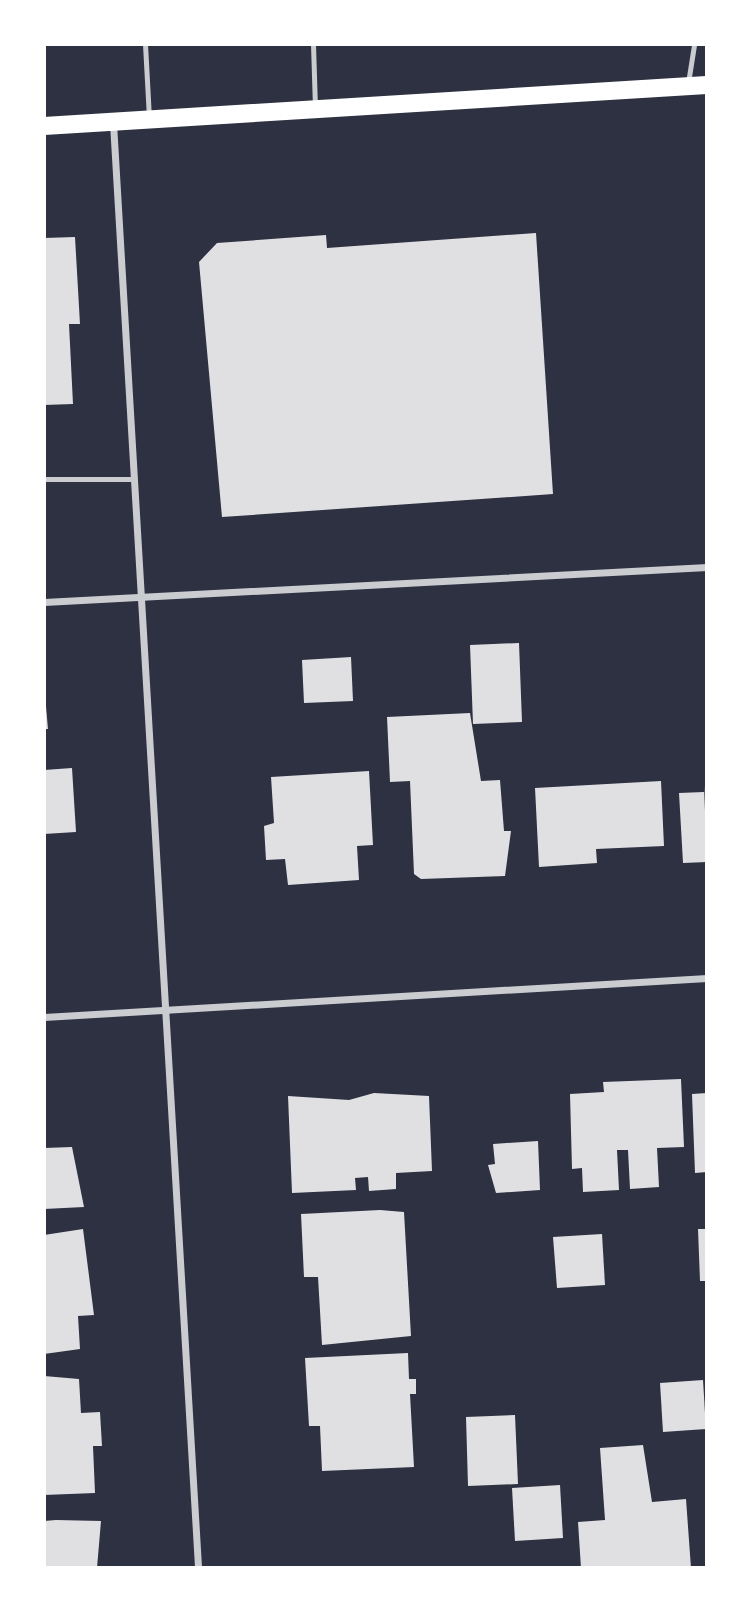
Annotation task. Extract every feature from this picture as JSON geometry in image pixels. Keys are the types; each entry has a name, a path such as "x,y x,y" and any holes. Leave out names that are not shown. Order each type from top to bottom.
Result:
{"main road":[{"path":"44,126 113,124 707,85"}],"street":[{"path":"113,124 162,1011 198,1568"},
{"path":"44,602 707,567"},
{"path":"44,1017 707,978"}],"lane":[{"path":"145,44 149,120"},
{"path":"313,44 315,110"},
{"path":"688,86 694,44"},
{"path":"44,480 134,479"}],"building":[{"path":"536,233 553,494 222,517 199,262 217,243 326,235 327,248"},
{"path":"75,237 80,324 69,324 73,404 44,405 44,238"},
{"path":"519,643 522,722 473,724 470,645"},
{"path":"351,657 353,701 304,703 302,660"},
{"path":"44,684 48,729 44,729"},
{"path":"470,713 481,781 500,780 504,831 511,831 505,876 421,879 414,874 410,781 390,782 387,717"},
{"path":"72,768 76,832 44,834 44,770"},
{"path":"369,771 373,845 357,846 359,880 288,885 285,859 266,860 264,826 274,823 271,777"},
{"path":"661,781 664,846 596,849 597,863 539,867 535,788"},
{"path":"704,785 707,862 683,863 679,793 704,792"},
{"path":"681,1079 684,1147 657,1148 659,1187 630,1189 628,1150 617,1150 619,1190 583,1192 582,1168 572,1169 570,1094 604,1092 603,1082"},
{"path":"374,1093 429,1096 432,1171 396,1173 396,1189 369,1191 368,1177 355,1178 356,1190 292,1193 288,1096 349,1100"},
{"path":"707,1093 707,1172 695,1173 692,1094"},
{"path":"538,1141 540,1190 496,1193 488,1165 495,1164 493,1144"},
{"path":"72,1147 84,1207 44,1209 44,1148"},
{"path":"380,1210 404,1212 411,1336 322,1345 318,1277 304,1277 301,1214"},
{"path":"83,1229 94,1315 78,1316 80,1349 44,1354 44,1235"},
{"path":"698,1229 707,1229 707,1281 700,1281"},
{"path":"602,1234 605,1285 557,1288 553,1237"},
{"path":"408,1353 409,1379 416,1379 416,1394 410,1394 414,1467 322,1471 320,1426 309,1426 305,1358"},
{"path":"44,1376 79,1379 81,1413 100,1412 102,1446 93,1446 95,1493 44,1495"},
{"path":"703,1380 706,1429 663,1432 660,1383"},
{"path":"515,1415 518,1484 468,1486 466,1417"},
{"path":"643,1445 652,1502 686,1499 691,1568 581,1568 578,1522 605,1520 600,1448"},
{"path":"560,1485 563,1538 515,1541 512,1488"},
{"path":"44,1521 101,1521 97,1568 44,1568"}]}
